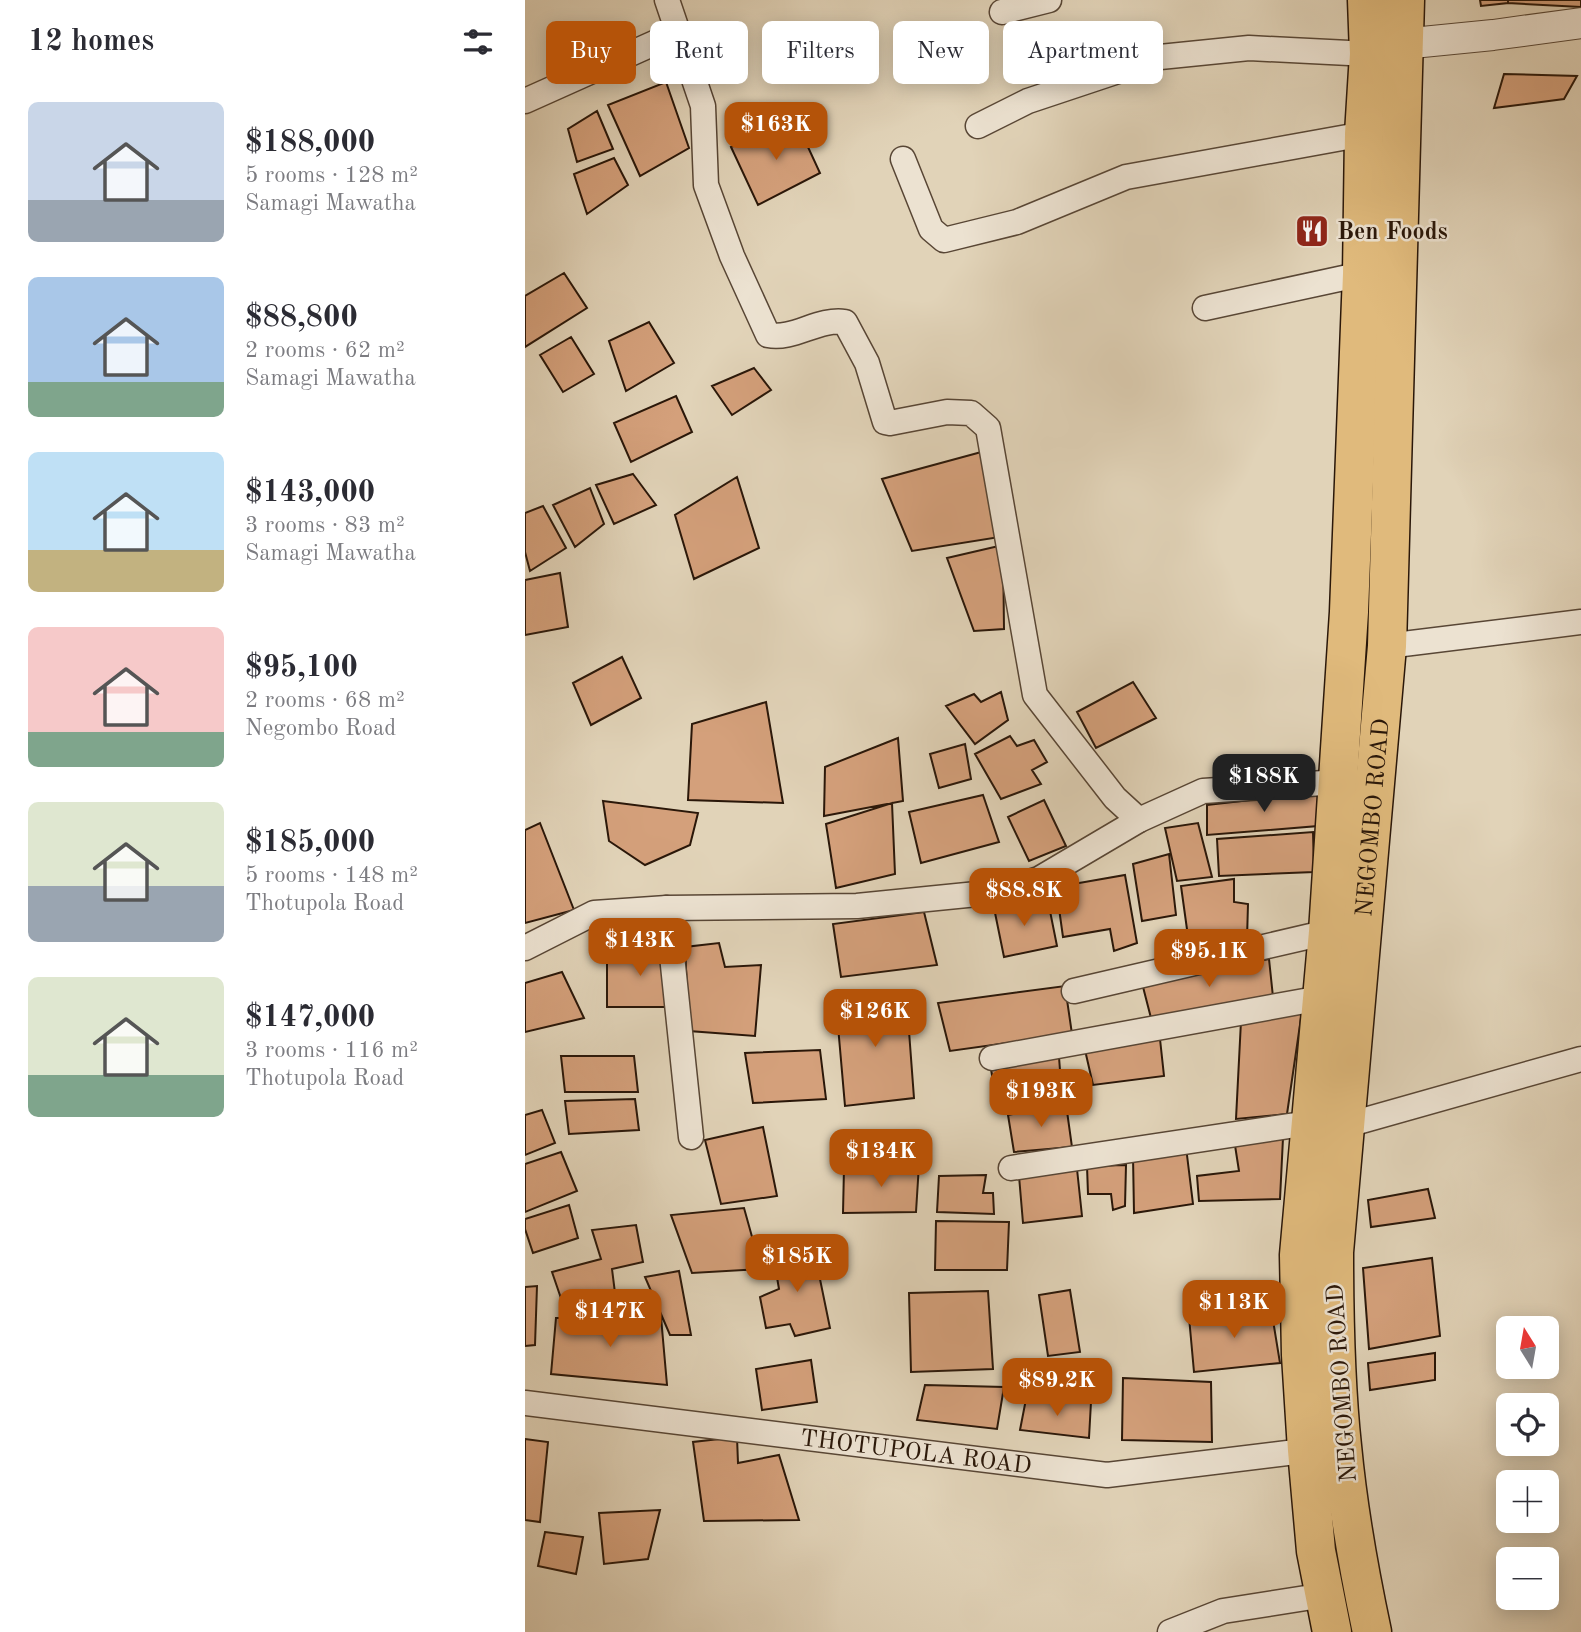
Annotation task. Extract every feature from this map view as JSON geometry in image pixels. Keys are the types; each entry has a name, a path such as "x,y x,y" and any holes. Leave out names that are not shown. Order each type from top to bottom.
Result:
{"highway":[{"name":"NEGOMBO ROAD","path":"1332,1632 1316,1551 1335,1346 1334,1252 1320,1128 1321,998 1328,932 1387,646 1380,48 1367,0"},
{"name":"NEGOMBO ROAD","path":"1320,1128 1357,784 1349,612 1362,274 1364,134 1380,48 1405,0"},
{"name":"NEGOMBO ROAD","path":"1324,1449 1356,1558 1372,1632"}],"street":[{"path":"667,0 675,21"},
{"path":"1002,12 1049,0"},
{"path":"978,126 1028,101 1160,57 1249,48 1380,48 1581,23"},
{"path":"525,101 650,45"},
{"path":"696,84 703,106 706,185 732,256 768,335 778,337 831,320 845,322 867,363 885,422 947,412 971,413 988,428 1035,695 1115,799 1139,820"},
{"path":"903,159 931,229 944,240 1017,222 1126,177 1364,134"},
{"path":"1205,308 1362,274"},
{"path":"1387,646 1581,622"},
{"path":"525,948 594,913 667,908 857,906 996,892 1039,879 1139,820 1203,791 1357,784"},
{"path":"667,908 691,1137"},
{"path":"1074,991 1328,932"},
{"path":"992,1058 1321,998"},
{"path":"1011,1168 1320,1128 1581,1059"},
{"name":"THOTUPOLA ROAD","path":"525,1403 1107,1475 1324,1449"},
{"path":"1170,1632 1223,1611 1325,1595"}],"building":[{"path":"1480,0 1508,0 1508,3 1481,6"},
{"path":"1508,0 1581,0 1581,7 1508,3"},
{"path":"1504,74 1577,76 1564,99 1494,108"},
{"path":"667,84 689,148 640,176 608,105"},
{"path":"597,111 613,149 577,162 568,129"},
{"path":"796,121 820,173 758,205 731,147"},
{"path":"614,158 628,185 587,214 574,174"},
{"path":"564,273 587,308 525,347 525,296"},
{"path":"649,322 674,363 626,391 609,341"},
{"path":"571,337 594,374 563,392 540,355"},
{"path":"754,368 771,390 732,415 712,386"},
{"path":"676,396 692,432 631,462 614,423"},
{"path":"985,451 1006,536 912,551 882,479"},
{"path":"633,474 656,505 614,524 596,485"},
{"path":"737,477 759,548 694,579 675,515"},
{"path":"590,488 604,524 575,547 553,505"},
{"path":"543,506 566,548 530,571 525,552 525,513"},
{"path":"1003,545 1004,629 974,631 947,558"},
{"path":"560,573 568,627 525,635 525,580"},
{"path":"622,657 641,698 591,725 573,683"},
{"path":"1133,682 1156,718 1096,748 1077,712"},
{"path":"1001,692 1008,720 975,744 946,706 974,694 981,702"},
{"path":"766,702 783,803 688,800 692,724"},
{"path":"1010,736 1017,746 1034,740 1047,762 1032,770 1041,784 1001,799 975,754"},
{"path":"898,738 903,801 824,816 825,767"},
{"path":"965,744 971,779 939,788 930,754"},
{"path":"1319,792 1318,826 1207,835 1207,805"},
{"path":"983,795 999,842 921,863 909,812"},
{"path":"1044,800 1066,846 1029,861 1008,817"},
{"path":"603,801 698,813 690,845 645,865 609,841"},
{"path":"892,803 895,874 836,888 826,824"},
{"path":"540,823 574,910 525,923 525,830"},
{"path":"1198,823 1212,877 1177,881 1165,828"},
{"path":"1313,832 1314,872 1219,876 1217,839"},
{"path":"1169,854 1176,915 1142,921 1133,864"},
{"path":"1125,875 1137,943 1114,951 1110,929 1063,937 1056,887"},
{"path":"1234,879 1234,902 1248,904 1247,939 1190,951 1181,886"},
{"path":"1015,899 1017,910 1048,901 1057,946 1004,957 993,903"},
{"path":"924,912 937,965 841,977 833,924"},
{"path":"719,943 725,967 761,965 755,1036 689,1031 685,947"},
{"path":"670,946 673,1007 607,1007 607,950"},
{"path":"1269,959 1273,997 1151,1018 1142,983"},
{"path":"562,972 584,1018 525,1032 525,983"},
{"path":"1065,986 1072,1034 950,1051 938,1003"},
{"path":"906,991 914,1098 845,1106 836,1003"},
{"path":"1302,1011 1287,1114 1236,1119 1241,1021"},
{"path":"1160,1039 1164,1076 1093,1085 1085,1050"},
{"path":"820,1050 826,1099 753,1103 745,1053"},
{"path":"561,1056 634,1056 638,1092 565,1092"},
{"path":"1059,1057 1062,1097 997,1106 991,1069"},
{"path":"635,1099 639,1130 569,1134 565,1101"},
{"path":"1066,1104 1072,1147 1014,1152 1008,1115"},
{"path":"542,1110 555,1143 525,1155 525,1115"},
{"path":"763,1127 777,1196 721,1204 705,1140"},
{"path":"1283,1138 1280,1199 1199,1201 1197,1176 1239,1171 1234,1139"},
{"path":"1186,1147 1193,1204 1134,1213 1133,1156"},
{"path":"561,1152 577,1191 525,1212 525,1164"},
{"path":"919,1164 916,1212 843,1213 844,1168"},
{"path":"1126,1165 1125,1206 1113,1210 1111,1194 1088,1194 1087,1166"},
{"path":"1077,1169 1082,1216 1023,1223 1019,1176"},
{"path":"986,1175 983,1193 993,1193 994,1214 937,1212 939,1176"},
{"path":"1428,1189 1435,1218 1371,1227 1368,1200"},
{"path":"569,1205 578,1238 533,1253 525,1229 525,1219"},
{"path":"744,1208 761,1269 692,1273 671,1215"},
{"path":"936,1221 1009,1222 1007,1270 935,1270"},
{"path":"636,1225 643,1262 612,1269 615,1293 564,1307 552,1272 601,1259 592,1230"},
{"path":"813,1245 830,1328 795,1336 790,1324 766,1328 760,1297 779,1289 773,1254"},
{"path":"1432,1258 1440,1336 1369,1349 1363,1268"},
{"path":"679,1271 691,1335 670,1335 645,1277"},
{"path":"537,1286 535,1345 525,1346 525,1287"},
{"path":"1070,1290 1080,1352 1048,1356 1039,1295"},
{"path":"988,1291 993,1369 911,1372 909,1293"},
{"path":"1271,1308 1280,1363 1194,1372 1189,1317"},
{"path":"661,1317 667,1385 551,1374 556,1318"},
{"path":"1435,1353 1435,1380 1370,1390 1368,1363"},
{"path":"811,1360 817,1402 762,1410 756,1369"},
{"path":"1123,1378 1211,1382 1212,1442 1122,1440"},
{"path":"925,1385 1004,1387 997,1429 917,1420"},
{"path":"1026,1399 1091,1402 1089,1438 1020,1430"},
{"path":"737,1437 738,1463 779,1455 799,1520 704,1521 693,1442"},
{"path":"525,1439 548,1442 540,1522 525,1520"},
{"path":"660,1510 648,1559 604,1564 599,1513"},
{"path":"545,1532 583,1537 576,1574 538,1566"}],"place":[{"name":"Ben Foods","path":"1312,231"}]}
